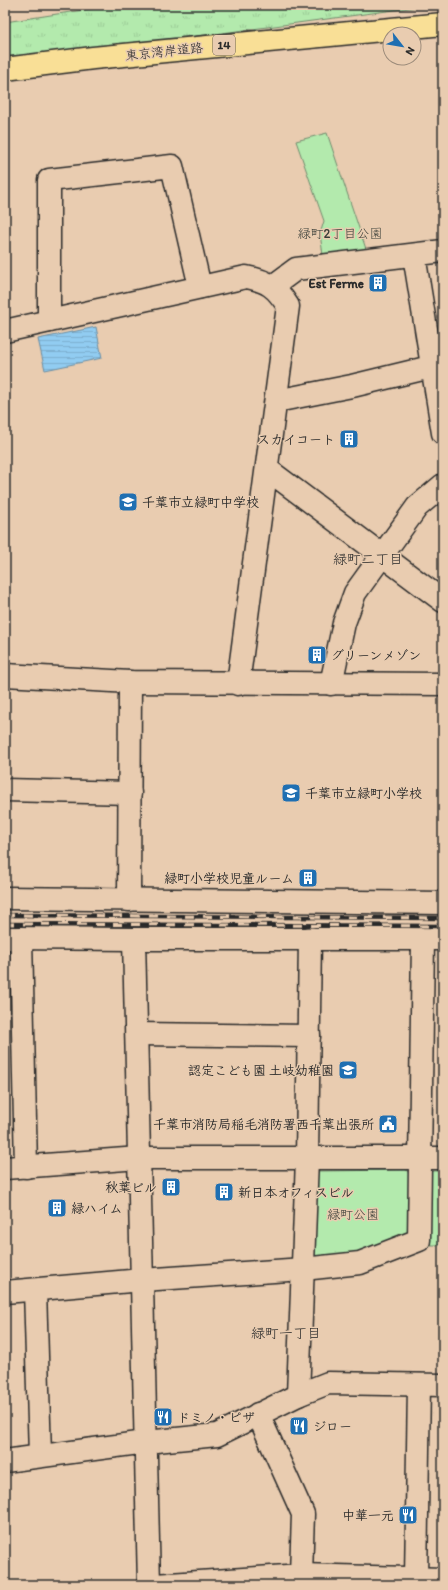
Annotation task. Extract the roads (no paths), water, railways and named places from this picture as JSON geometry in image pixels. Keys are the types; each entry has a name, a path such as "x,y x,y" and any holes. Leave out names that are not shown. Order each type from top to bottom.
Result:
{"highway":[{"name":"東京湾岸道路","path":"5,69 100,58 443,24"}],"street":[{"path":"48,321 49,180 172,166 200,287"},
{"path":"273,286 296,269 443,251"},
{"path":"414,255 437,366 443,433"},
{"path":"5,331 246,277 260,280 273,286 281,294 288,306 238,684"},
{"path":"276,401 352,386 437,366"},
{"path":"267,468 443,602"},
{"path":"331,684 344,623 355,593 417,507 443,485"},
{"path":"5,675 130,682 238,684 443,684"},
{"path":"129,900 130,682"},
{"path":"5,790 130,793"},
{"path":"5,898 443,903"},
{"path":"5,1292 142,1280 303,1269 360,1263 419,1240 421,1158 433,939 13,938 16,1167 139,1158 307,1159 421,1158 443,1158"},
{"path":"298,1395 307,1159 310,938"},
{"path":"134,939 150,1585"},
{"path":"136,1034 309,1036"},
{"path":"35,1290 40,1455"},
{"path":"5,1460 146,1442 217,1435 298,1395 328,1383 443,1385"},
{"path":"416,1579 419,1385"},
{"path":"258,1414 303,1514 301,1575"},
{"path":"155,1585 301,1575 443,1579"}],"water":[{"path":"96,327 102,358 45,370 38,339"}],"railway":[{"path":"5,915 443,918"},
{"path":"5,924 443,926"}],"place":[{"name":"Est Ferme","path":"378,283"},
{"name":"スカイコート","path":"349,439"},
{"name":"千葉市立緑町中学校","path":"128,502"},
{"name":"グリーンメゾン","path":"317,655"},
{"name":"千葉市立緑町小学校","path":"291,793"},
{"name":"緑町小学校児童ルーム","path":"308,878"},
{"name":"認定こども園 土岐幼稚園","path":"348,1070"},
{"name":"千葉市消防局稲毛消防署西千葉出張所","path":"388,1124"},
{"name":"秋葉ビル","path":"171,1187"},
{"name":"新日本オフィスビル","path":"224,1192"},
{"name":"緑ハイム","path":"57,1208"},
{"name":"ドミノ・ピザ","path":"163,1417"},
{"name":"ジロー","path":"299,1426"},
{"name":"中華一元","path":"408,1515"}],"district":[{"name":"緑町二丁目","path":"368,559"},
{"name":"緑町一丁目","path":"286,1333"}],"park label":[{"name":"緑町2丁目公園","path":"340,233"},
{"name":"緑町公園","path":"353,1214"}]}
